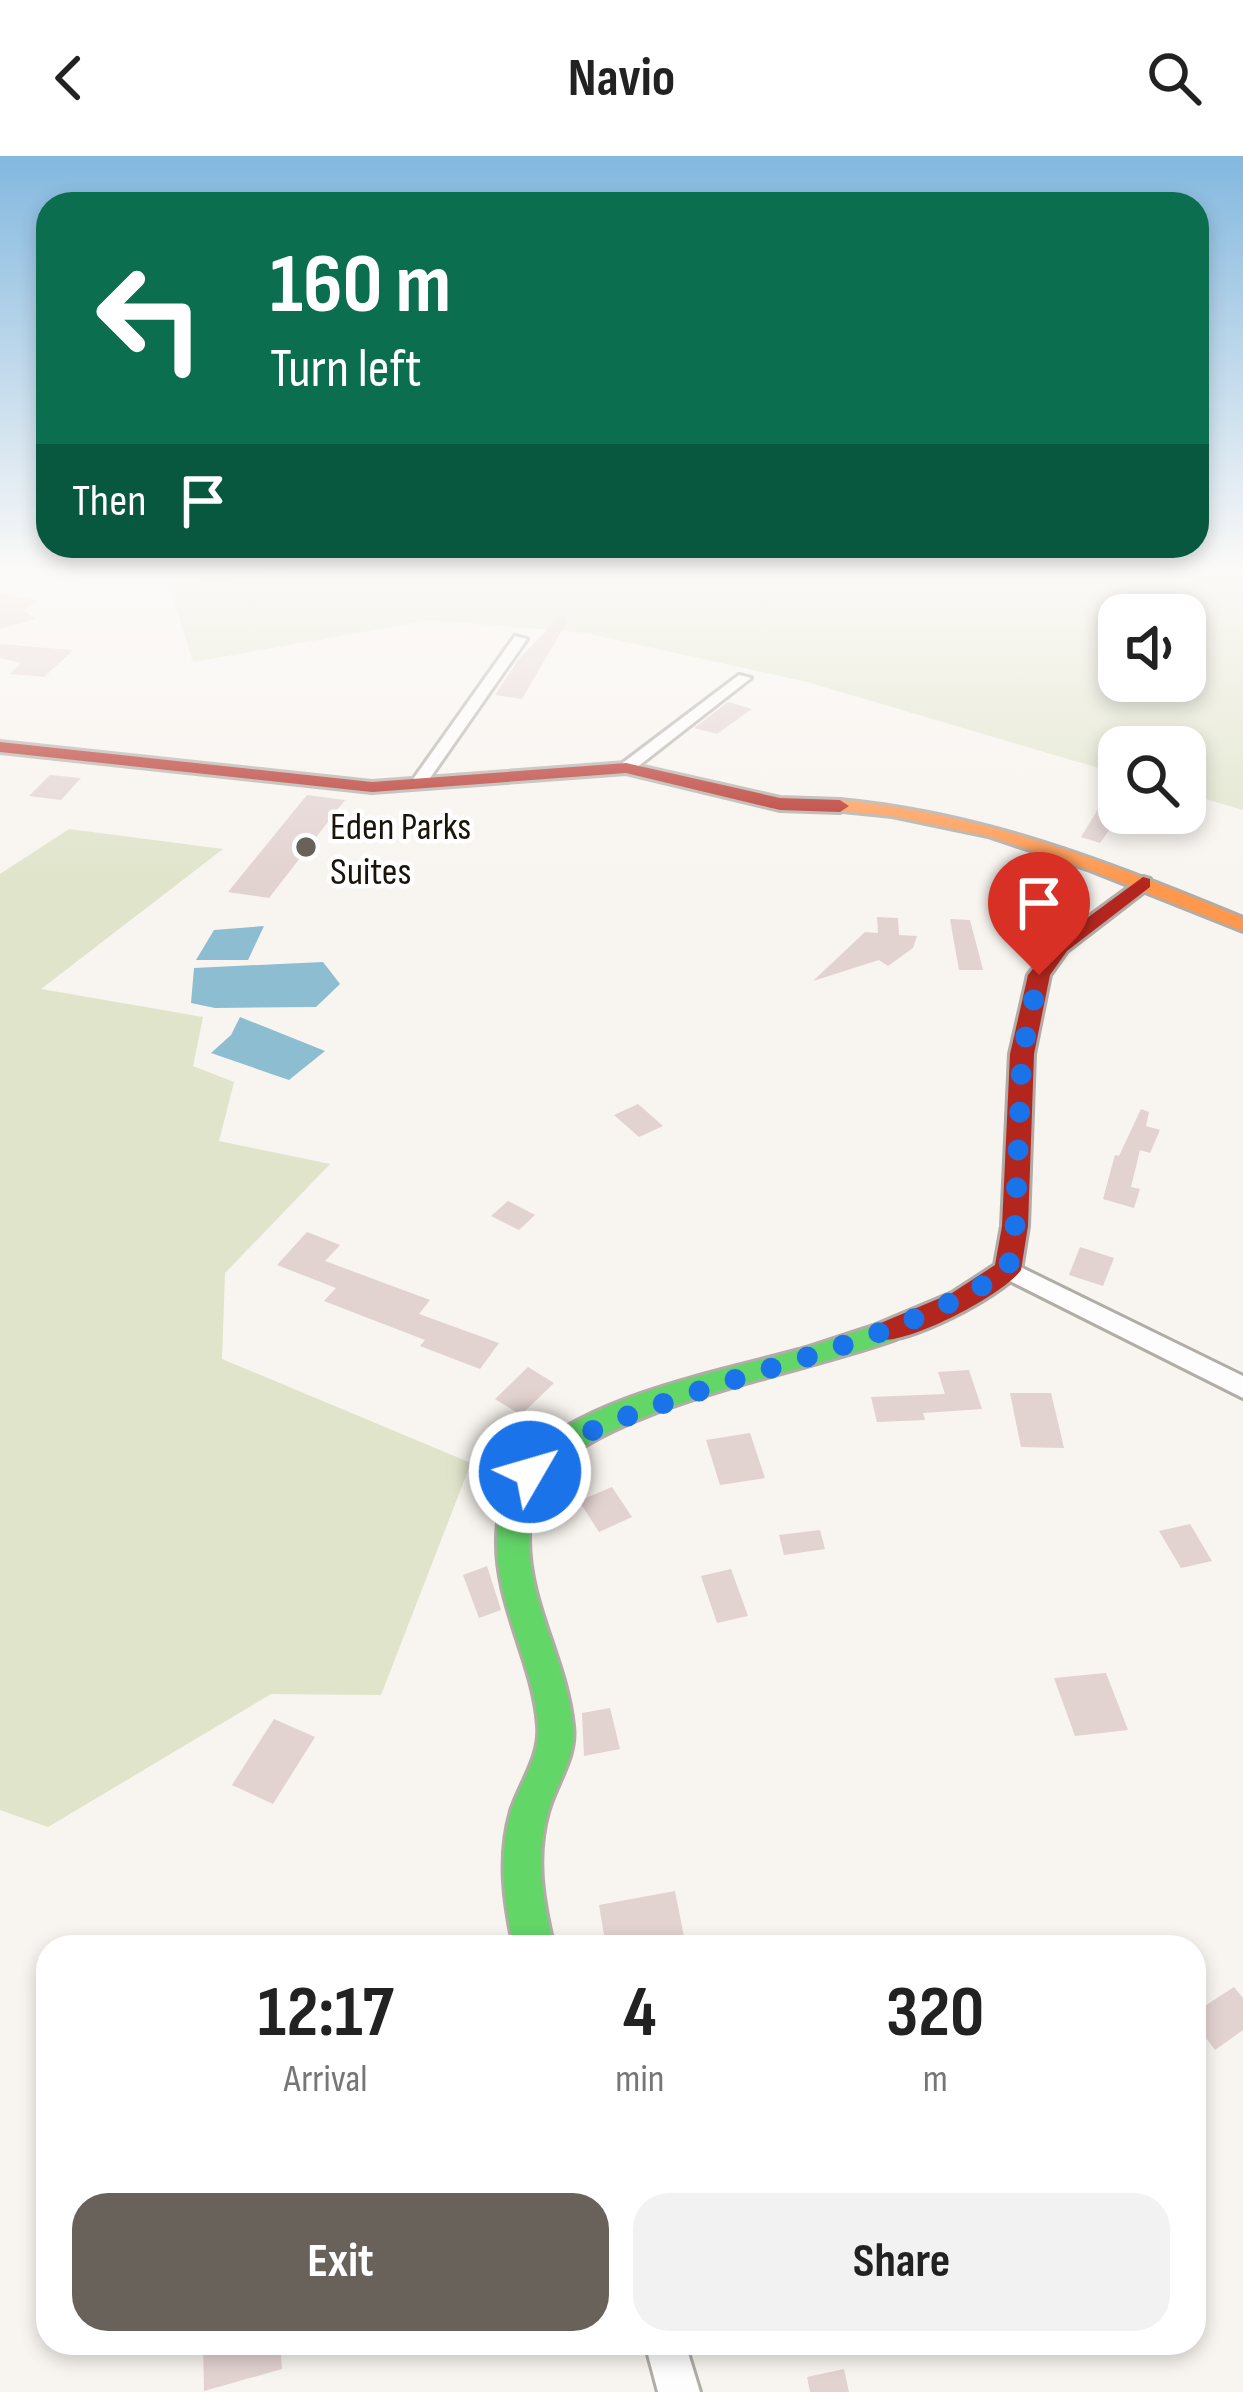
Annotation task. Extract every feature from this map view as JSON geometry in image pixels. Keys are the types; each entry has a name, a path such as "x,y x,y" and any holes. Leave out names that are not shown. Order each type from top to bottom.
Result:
{"street":[{"path":"417,785 494,676"},
{"path":"626,768 744,678"},
{"path":"0,747 312,782 417,785 626,768 780,804 884,808 1000,836 1143,883 1243,925"},
{"path":"531,1935 523,1904 522,1843 534,1797 550,1765 557,1729 512,1551 518,1501 530,1472 581,1433 871,1338 962,1300 1008,1270 1015,1226 1022,1054 1039,975 1060,947 1143,883"},
{"path":"1008,1270 1243,1388"},
{"path":"668,2355 679,2392"}],"green space":[{"path":"781,676 1098,676 1098,702 1206,702 1206,676 1243,676 1243,810 1206,799 1206,726 1098,726 1098,768"},
{"path":"69,829 223,849 41,989 203,1017 193,1066 234,1082 219,1141 330,1164 225,1273 222,1359 471,1463 381,1695 271,1694 48,1827 0,1810 0,874"}],"water":[{"path":"264,926 248,960 196,960 214,930"},
{"path":"323,962 340,984 316,1007 215,1008 191,1003 194,968"},
{"path":"240,1017 325,1051 289,1080 211,1053 231,1035"}],"building":[{"path":"507,676 535,676 522,699 495,695"},
{"path":"728,702 752,709 717,734 694,728"},
{"path":"50,775 81,778 61,800 29,796"},
{"path":"307,795 345,800 269,898 228,892"},
{"path":"1098,809 1098,834 1106,834 1100,843 1081,837"},
{"path":"877,917 898,918 899,935 917,936 913,948 888,966 879,960 813,981 865,932 878,933"},
{"path":"950,919 970,920 983,970 959,970"},
{"path":"638,1104 663,1126 639,1137 614,1115"},
{"path":"1141,1109 1149,1112 1146,1126 1160,1130 1150,1153 1140,1150 1131,1187 1140,1189 1134,1208 1103,1199 1115,1155 1119,1156"},
{"path":"508,1201 535,1215 519,1230 491,1216"},
{"path":"307,1232 340,1245 325,1261 430,1300 419,1314 499,1343 480,1369 420,1346 425,1340 324,1301 336,1288 277,1265"},
{"path":"1080,1247 1114,1258 1103,1286 1069,1275"},
{"path":"528,1367 554,1383 521,1415 495,1399"},
{"path":"969,1370 982,1409 923,1413 925,1420 877,1422 871,1397 945,1394 938,1372"},
{"path":"1010,1393 1051,1393 1064,1448 1021,1447"},
{"path":"750,1433 765,1478 720,1485 706,1440"},
{"path":"612,1487 632,1517 599,1532 579,1501"},
{"path":"1190,1524 1212,1561 1181,1568 1159,1531"},
{"path":"820,1530 825,1549 784,1555 779,1535"},
{"path":"487,1566 501,1610 479,1618 463,1575"},
{"path":"731,1569 748,1616 717,1623 701,1576"},
{"path":"1106,1673 1128,1730 1075,1736 1054,1678"},
{"path":"610,1708 620,1749 584,1756 582,1713"},
{"path":"274,1719 315,1737 273,1804 232,1785"},
{"path":"675,1891 684,1935 604,1935 599,1905"},
{"path":"1234,1987 1243,1998 1243,2030 1215,2050 1206,2038 1206,2005"},
{"path":"203,2355 281,2355 282,2369 204,2391"},
{"path":"844,2369 849,2392 810,2392 807,2377"}],"traffic: fast":[{"path":"531,1935 522,1851 529,1814 556,1735 553,1704 515,1571 514,1519 527,1478 562,1446 601,1424 886,1332"}],"traffic: slow":[{"path":"840,806 892,811 995,832 1097,866 1243,925"}],"traffic: jam":[{"path":"0,747 372,787 626,768 780,804 840,806"},
{"path":"886,1332 962,1300 1008,1270 1015,1226 1022,1054 1039,975 1060,947 1143,883"}],"place":[{"name":"Eden Parks Suites","path":"306,847"}],"route":[{"path":"530,1472 581,1433 871,1338 962,1300 1008,1270 1015,1226 1022,1054 1039,975"}]}
